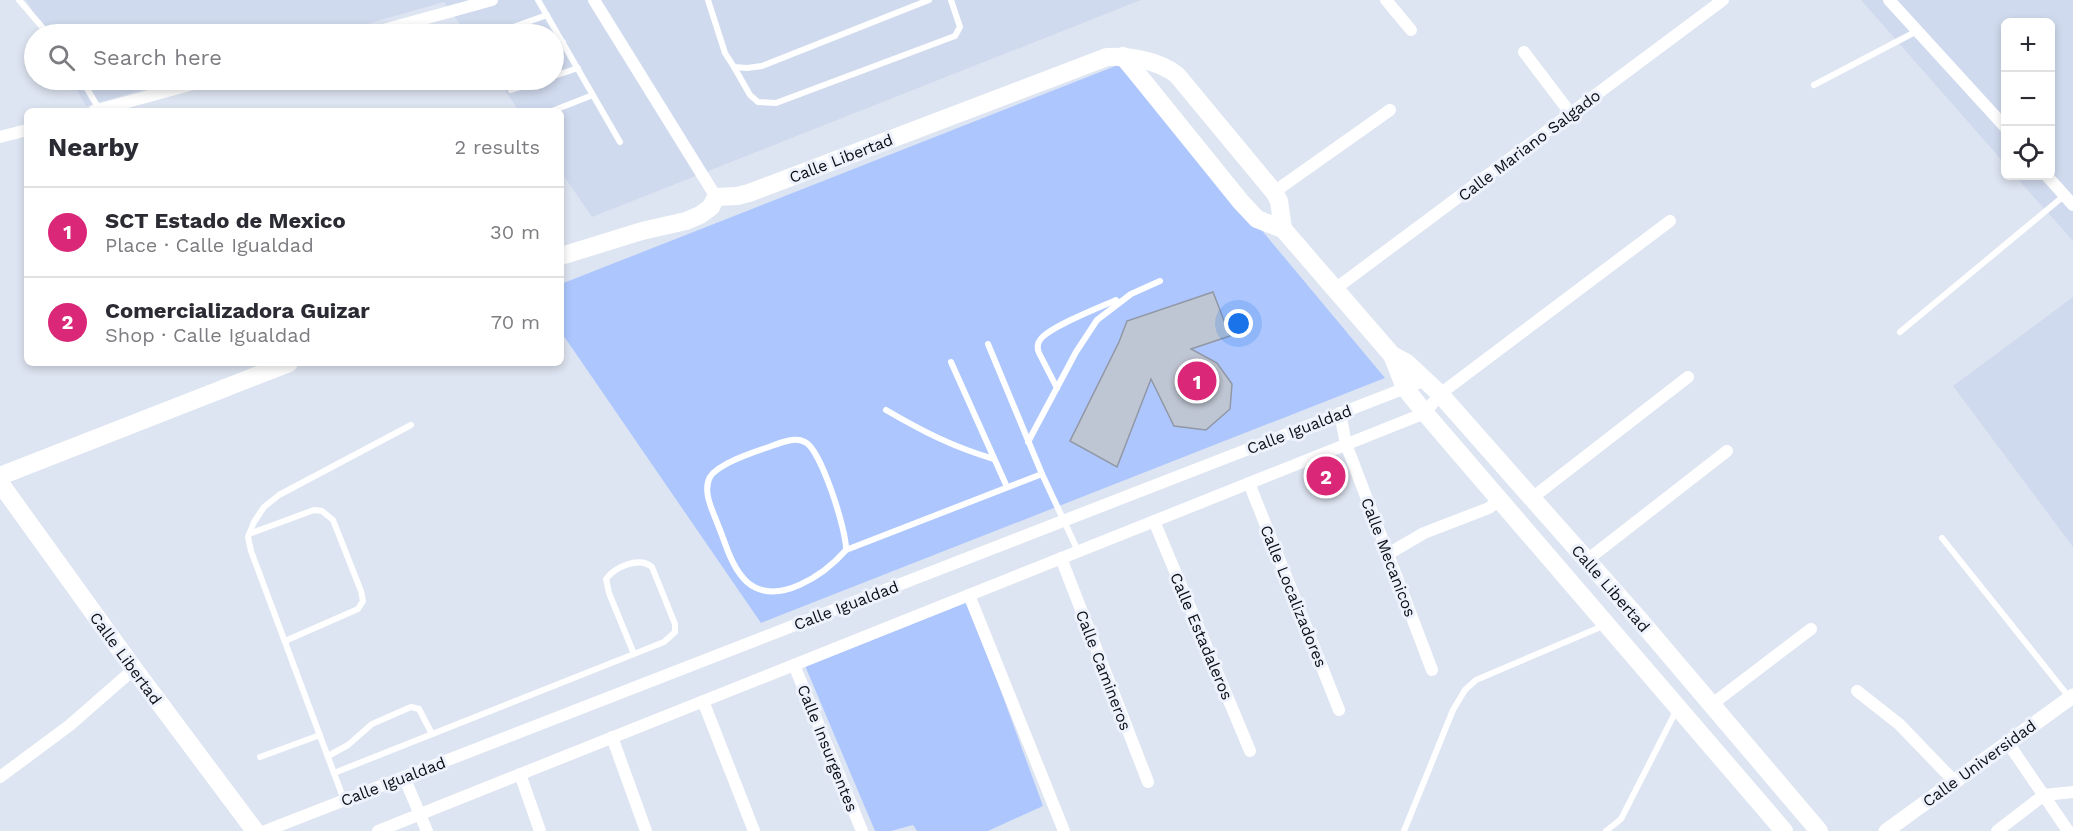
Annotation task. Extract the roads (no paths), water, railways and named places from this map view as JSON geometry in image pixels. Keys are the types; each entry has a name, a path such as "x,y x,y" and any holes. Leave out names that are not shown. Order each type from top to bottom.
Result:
{"main road":[{"name":"Calle Libertad","path":"716,197 749,193 1082,65 1107,57 1124,56 1168,68 1177,75 1274,192 1279,201 1283,230"},
{"name":"Calle Libertad","path":"1124,56 1241,202 1257,219 1283,230 1392,355 1406,388 1425,413 1501,498 1784,831"},
{"path":"564,255 642,231 686,221 711,207 716,197"},
{"name":"Calle Libertad","path":"1392,355 1407,363 1440,393 1587,560 1819,831"},
{"path":"0,476 280,366"},
{"name":"Calle Libertad","path":"0,483 134,669 255,831"}],"street":[{"path":"405,24 492,0"},
{"path":"594,0 716,197"},
{"path":"1386,0 1411,30"},
{"name":"Calle Mariano Salgado","path":"1335,290 1723,0"},
{"path":"1889,0 2004,126"},
{"path":"1524,52 1571,114"},
{"path":"104,108 171,90"},
{"path":"1274,192 1390,110"},
{"path":"0,137 24,131"},
{"path":"2051,180 2069,200"},
{"path":"1425,413 1440,393 1670,220"},
{"path":"1532,498 1688,377"},
{"name":"Calle Igualdad","path":"265,831 1426,380"},
{"name":"Calle Mecanicos","path":"1340,413 1346,444 1432,670"},
{"name":"Calle Igualdad","path":"378,831 1425,413"},
{"path":"1587,560 1727,451"},
{"name":"Calle Localizadores","path":"1249,483 1339,710"},
{"path":"1388,554 1424,534 1489,508 1501,498"},
{"name":"Calle Estadaleros","path":"1154,521 1250,752"},
{"name":"Calle Camineros","path":"1061,558 1148,782"},
{"path":"969,595 1064,831"},
{"path":"1711,705 1811,629"},
{"name":"Calle Insurgentes","path":"794,665 862,831"},
{"path":"0,777 70,725 134,669"},
{"path":"1857,691 1899,724 1955,782"},
{"name":"Calle Universidad","path":"1886,831 2072,697"},
{"path":"703,701 754,831"},
{"path":"612,737 646,831"},
{"path":"2008,743 2068,831"},
{"path":"520,774 540,831"},
{"path":"404,777 427,831"},
{"path":"1997,831 2044,795 2073,792"}],"lane":[{"path":"19,0 39,24"},
{"path":"538,0 552,24"},
{"path":"708,0 725,53 750,95 758,102 776,103 955,36 960,27 951,0"},
{"path":"734,67 762,66 929,0"},
{"path":"522,24 547,15"},
{"path":"1814,86 1918,31"},
{"path":"564,44 620,142"},
{"path":"564,73 578,68"},
{"path":"87,90 96,108"},
{"path":"560,108 592,95"},
{"path":"1900,332 2069,200"},
{"path":"1057,388 1039,353 1037,347 1039,340 1051,331 1160,281"},
{"path":"1028,442 1076,352 1097,320 1131,294"},
{"path":"988,344 1028,442 1078,551"},
{"path":"951,362 1007,487"},
{"path":"886,410 946,443 994,459"},
{"path":"344,800 251,551 249,534 257,515 279,495 411,425"},
{"path":"846,550 846,537 833,496 815,451 806,442 795,439 755,452 723,466 714,472 709,480 707,491 710,503 733,564 748,582 766,591 788,589 825,568 846,550 1042,474"},
{"path":"249,534 314,510 327,514 333,520 362,597 362,605 352,613 285,641"},
{"path":"1942,538 2072,697"},
{"path":"334,773 432,734 634,654 664,642 676,628 652,567 638,561 613,570 606,579 609,593 634,654"},
{"path":"1404,831 1453,710 1465,690 1476,680 1606,624"},
{"path":"328,756 348,745 372,724 411,707 419,709 432,734"},
{"path":"1606,831 1621,819 1678,708"},
{"path":"260,757 320,735"}],"place":[{"name":"SCT Estado de Mexico","path":"1197,381"},
{"name":"Comercializadora Guizar","path":"1326,476"}]}
